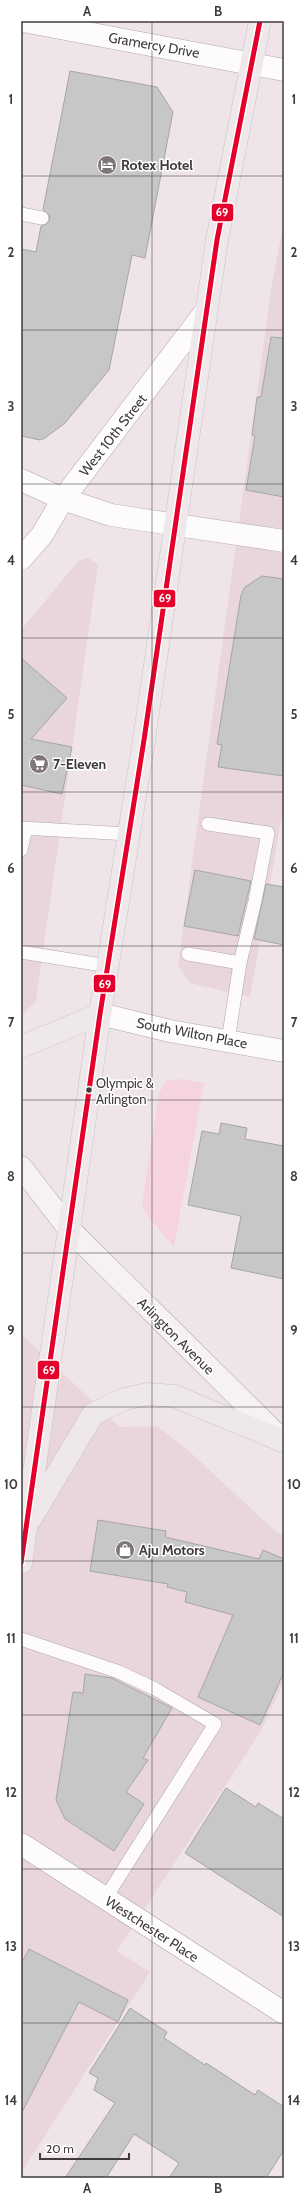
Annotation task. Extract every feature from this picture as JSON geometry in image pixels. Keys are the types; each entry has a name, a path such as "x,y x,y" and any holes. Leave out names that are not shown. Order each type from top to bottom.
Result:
{"main road":[{"path":"21,1563 100,1014 129,834 217,240 260,21"},
{"path":"21,1047 100,1014"},
{"path":"21,1167 69,1229"},
{"name":"Arlington Avenue","path":"69,1229 283,1442"},
{"path":"26,1526 93,1414 124,1399 148,1394 174,1396 283,1442"}],"street":[{"name":"Gramercy Drive","path":"23,21 88,27 284,70"},
{"name":"West 10th Street","path":"21,560 42,535 63,499 206,312"},
{"path":"21,480 63,499 111,515 245,534 284,542"},
{"name":"South Wilton Place","path":"100,1014 170,1031 284,1051"},
{"name":"Westchester Place","path":"21,1844 284,2013"}],"lane":[{"path":"21,214 42,218"},
{"path":"208,824 268,832 255,901 240,963 228,1041"},
{"path":"21,850 23,828 129,834"},
{"path":"21,952 108,966"},
{"path":"188,954 240,963"},
{"path":"21,1638 119,1672 155,1689 215,1724 105,1899"}],"shaded area":[{"path":"284,221 284,804 250,997 190,983 178,965 272,283"},
{"path":"89,558 98,565 36,1001 21,1016 21,630 78,561"},
{"path":"179,1079 204,1083 174,1247 146,1214 142,1204 159,1093 166,1081"},
{"path":"21,1334 120,1427 157,1426 189,1451 274,1530 284,1536 284,1681 261,1731 117,1951 150,1972 21,2173"}],"building":[{"path":"70,71 157,87 173,112 145,258 132,255 109,370 65,423 40,440 21,436 21,249 36,252 41,226 45,225 50,220 49,215 43,210"},
{"path":"271,337 284,338 284,497 246,490 255,436 252,435 257,397 261,397"},
{"path":"262,576 284,579 284,776 218,767 222,745 217,744 241,595 245,587"},
{"path":"21,658 67,698 31,739 72,747 62,794 21,785"},
{"path":"195,870 251,881 238,936 184,926"},
{"path":"266,884 284,887 284,945 254,939"},
{"path":"221,1123 247,1128 245,1139 284,1146 284,1279 231,1268 241,1216 188,1205 202,1131 219,1134"},
{"path":"98,1520 166,1531 165,1537 259,1559 263,1550 284,1559 284,1672 260,1725 198,1697 233,1615 185,1602 187,1592 167,1587 168,1584 90,1571"},
{"path":"85,1674 112,1678 172,1708 143,1758 148,1760 126,1792 144,1804 114,1851 65,1819 56,1800 73,1692 83,1693"},
{"path":"226,1788 256,1807 258,1803 284,1819 284,1917 185,1853"},
{"path":"29,1949 128,2000 118,2022 79,2002 21,2114 21,1964"},
{"path":"130,2008 167,2032 164,2038 205,2065 206,2063 255,2095 258,2090 284,2107 284,2150 266,2178 169,2178 179,2163 134,2134 106,2178 65,2178 115,2103 94,2090 98,2078 89,2073"}],"transit line":[{"name":"69","path":"21,1563 100,1014 144,740 217,240 260,21"}],"place":[{"name":"Rotex Hotel","path":"107,165"},
{"name":"7-Eleven","path":"39,764"},
{"name":"Olympic & Arlington","path":"89,1090"},
{"name":"Aju Motors","path":"125,1550"}]}
